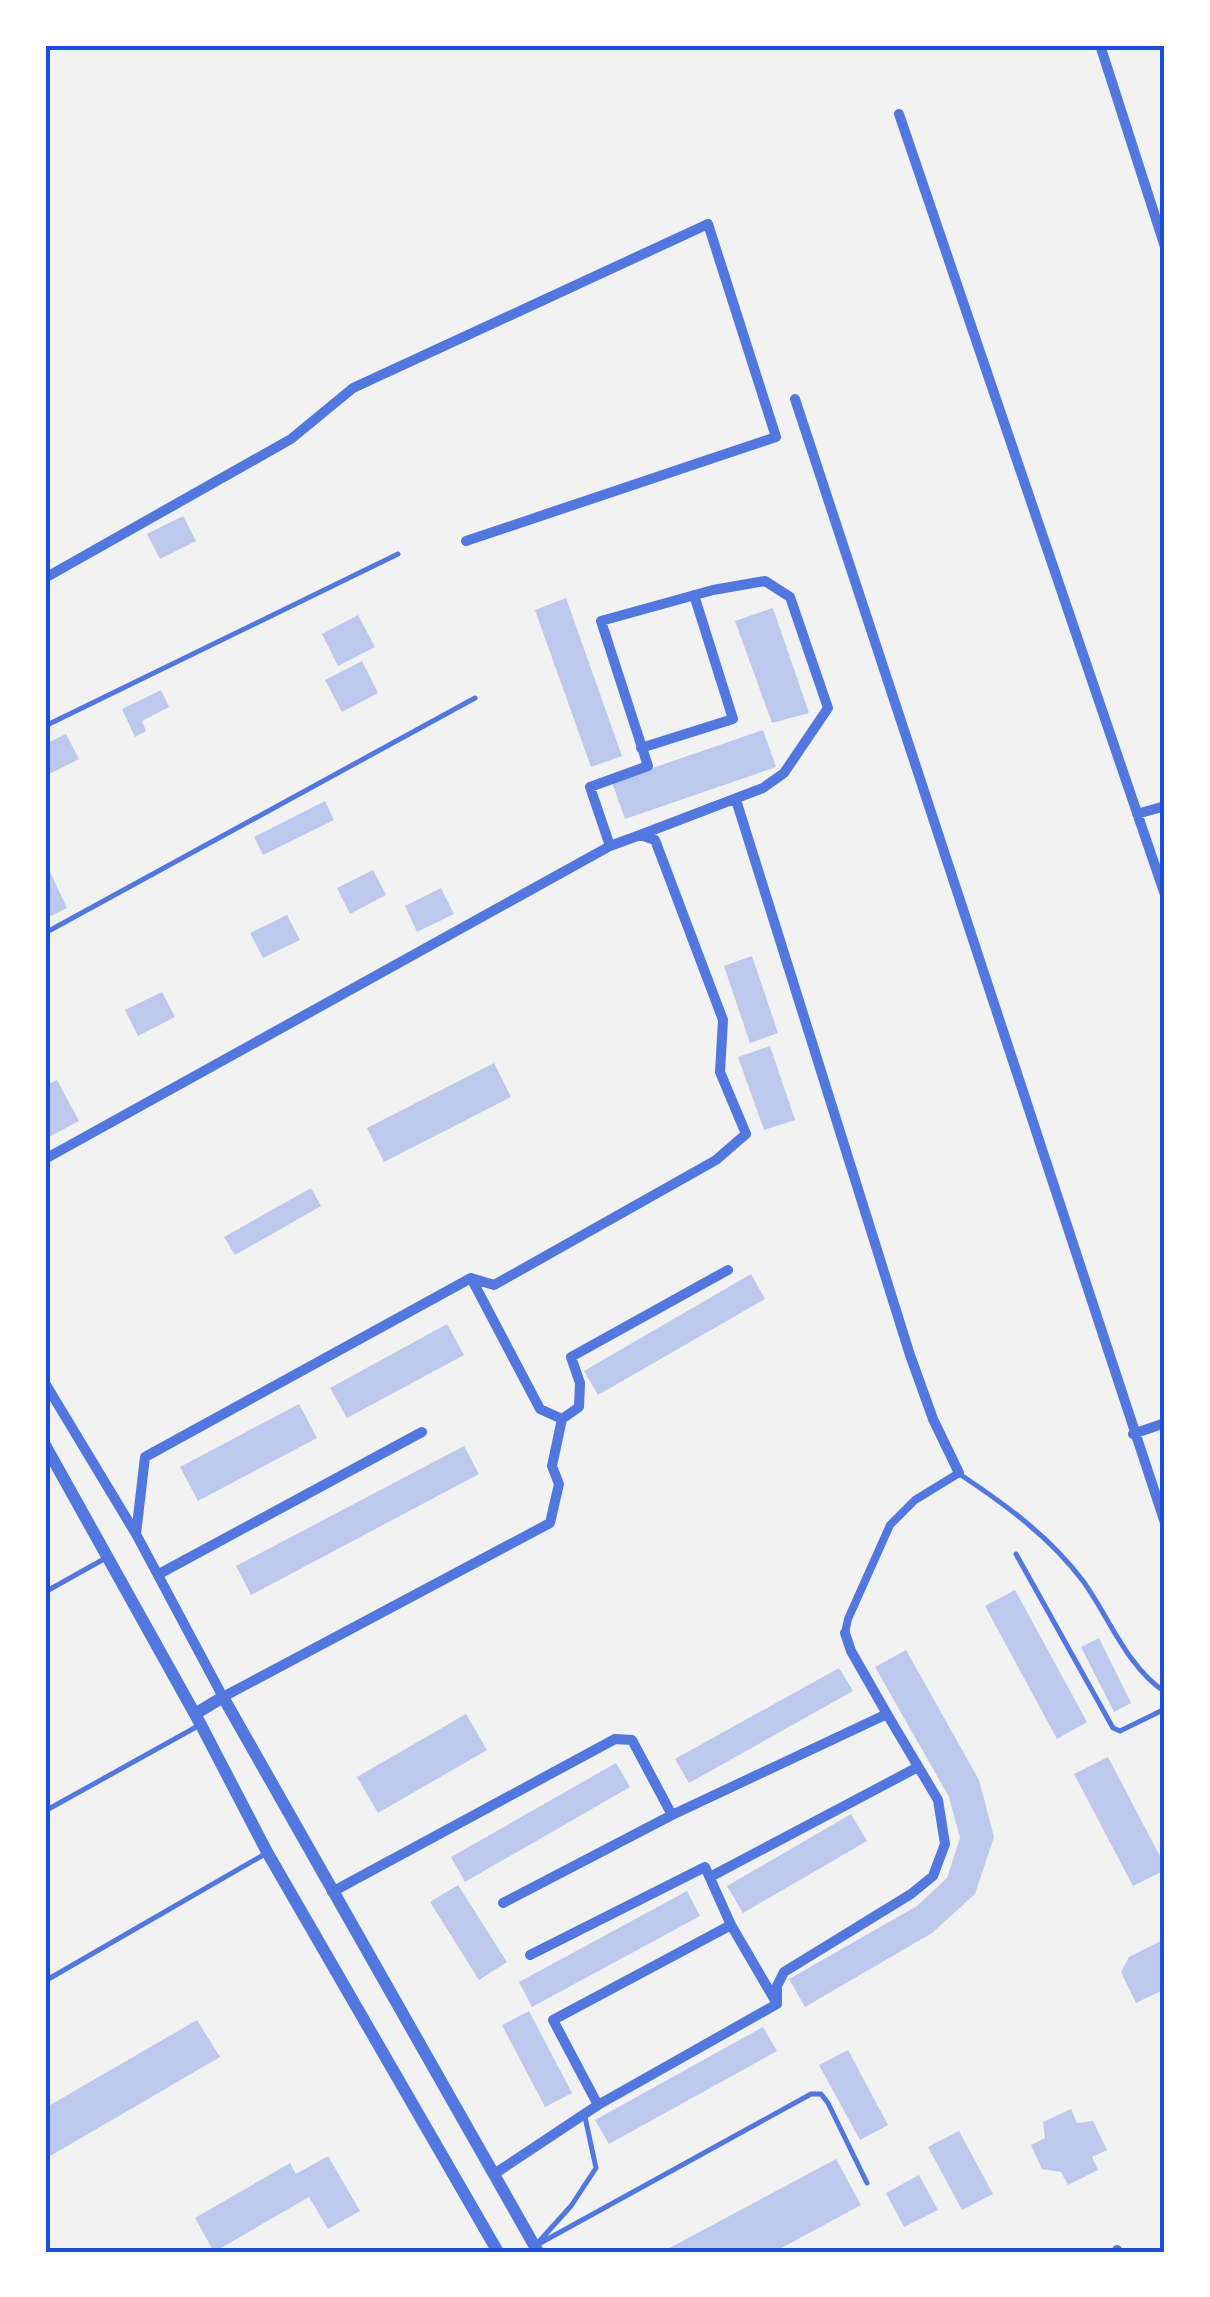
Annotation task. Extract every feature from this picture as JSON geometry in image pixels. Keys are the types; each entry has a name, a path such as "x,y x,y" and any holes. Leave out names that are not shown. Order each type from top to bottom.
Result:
{"street":[{"path":"1100,45 1165,247"},
{"path":"899,114 1165,895"},
{"path":"45,578 292,439 353,388 708,224 776,437 466,541"},
{"path":"794,399 1165,1523"},
{"path":"45,1159 610,846 736,800 784,773 828,708 790,597 765,581 694,595 601,622 648,766 590,787 610,846"},
{"path":"641,748 733,718 694,595"},
{"path":"736,800 910,1354 958,1473 915,1500 890,1525 845,1633 851,1652 938,1800 946,1844 932,1876 911,1894 784,1972 777,2004"},
{"path":"1137,814 1165,806"},
{"path":"136,1534 145,1457 471,1278 494,1285 716,1160 746,1134 720,1072 722,1020 654,840 640,834"},
{"path":"198,1719 223,1697 550,1523 559,1484 552,1466 562,1419 580,1407 580,1383 571,1357 728,1270"},
{"path":"471,1278 540,1409 562,1419"},
{"path":"45,1383 136,1534 332,1892 537,2249"},
{"path":"1133,1434 1165,1423"},
{"path":"158,1574 422,1432"},
{"path":"45,1445 268,1852 498,2252"},
{"path":"503,1903 672,1816 887,1714"},
{"path":"332,1892 616,1738 632,1740 672,1816"},
{"path":"710,1877 918,1767"},
{"path":"530,1955 705,1867 731,1925 777,2004"},
{"path":"598,2106 553,2020 731,1925"},
{"path":"494,2174 598,2106 777,2004"}],"lane":[{"path":"45,726 398,554"},
{"path":"45,933 475,698"},
{"path":"958,1473 1022,1518 1058,1552 1081,1579 1131,1656 1152,1683 1165,1692"},
{"path":"1016,1554 1113,1728 1130,1728 1165,1708"},
{"path":"45,1592 106,1557"},
{"path":"45,1811 198,1719"},
{"path":"45,1981 268,1852"},
{"path":"537,2249 810,2094 821,2094 828,2103 866,2183"},
{"path":"537,2249 596,2168 584,2116"}],"building":[{"path":"183,516 196,541 160,559 147,534"},
{"path":"566,598 622,756 591,767 535,610"},
{"path":"773,608 809,713 772,723 735,621"},
{"path":"358,615 375,647 338,666 322,634"},
{"path":"362,661 378,693 342,712 325,680"},
{"path":"161,690 169,707 142,721 146,731 135,737 122,709"},
{"path":"763,730 776,767 625,819 612,782"},
{"path":"66,734 79,759 45,776 45,744"},
{"path":"325,801 334,820 263,855 254,837"},
{"path":"373,870 386,895 350,914 337,888"},
{"path":"50,872 67,908 45,919 45,874"},
{"path":"441,888 454,914 417,932 405,906"},
{"path":"287,915 300,940 263,958 250,933"},
{"path":"752,956 778,1033 750,1043 724,966"},
{"path":"162,992 175,1017 138,1036 125,1010"},
{"path":"770,1046 795,1120 764,1130 738,1057"},
{"path":"494,1063 511,1097 384,1162 367,1128"},
{"path":"57,1080 79,1121 45,1139 45,1086"},
{"path":"311,1188 321,1206 235,1255 224,1237"},
{"path":"751,1274 765,1299 598,1395 584,1371"},
{"path":"447,1324 464,1355 347,1418 330,1388"},
{"path":"299,1404 317,1438 198,1501 180,1467"},
{"path":"464,1446 479,1474 251,1595 236,1566"},
{"path":"1015,1590 1087,1722 1057,1739 985,1606"},
{"path":"1099,1638 1131,1703 1114,1712 1081,1647"},
{"path":"906,1650 979,1780 994,1837 975,1894 932,1933 805,2007 789,1979 917,1906 947,1878 960,1838 949,1797 875,1667"},
{"path":"839,1668 853,1691 689,1783 675,1759"},
{"path":"466,1714 487,1750 378,1813 357,1777"},
{"path":"1108,1757 1165,1866 1165,1870 1133,1886 1074,1774"},
{"path":"616,1763 630,1787 465,1882 451,1857"},
{"path":"851,1814 867,1841 743,1913 727,1886"},
{"path":"458,1885 507,1962 479,1980 430,1902"},
{"path":"687,1891 700,1916 532,2007 519,1982"},
{"path":"1165,1939 1165,1989 1136,2003 1121,1972 1129,1957"},
{"path":"529,2011 572,2093 545,2107 502,2025"},
{"path":"197,2020 220,2057 45,2159 45,2108"},
{"path":"763,2027 777,2051 609,2144 595,2120"},
{"path":"848,2050 888,2125 860,2140 819,2065"},
{"path":"1071,2109 1077,2123 1093,2121 1107,2150 1092,2157 1098,2170 1068,2185 1061,2172 1042,2169 1031,2145 1045,2138 1043,2122"},
{"path":"959,2131 993,2194 962,2210 928,2147"},
{"path":"328,2156 360,2211 328,2229 309,2197 214,2252 195,2218 290,2163 296,2174"},
{"path":"836,2159 861,2205 774,2252 662,2252"},
{"path":"919,2175 938,2210 904,2227 886,2193"}]}
